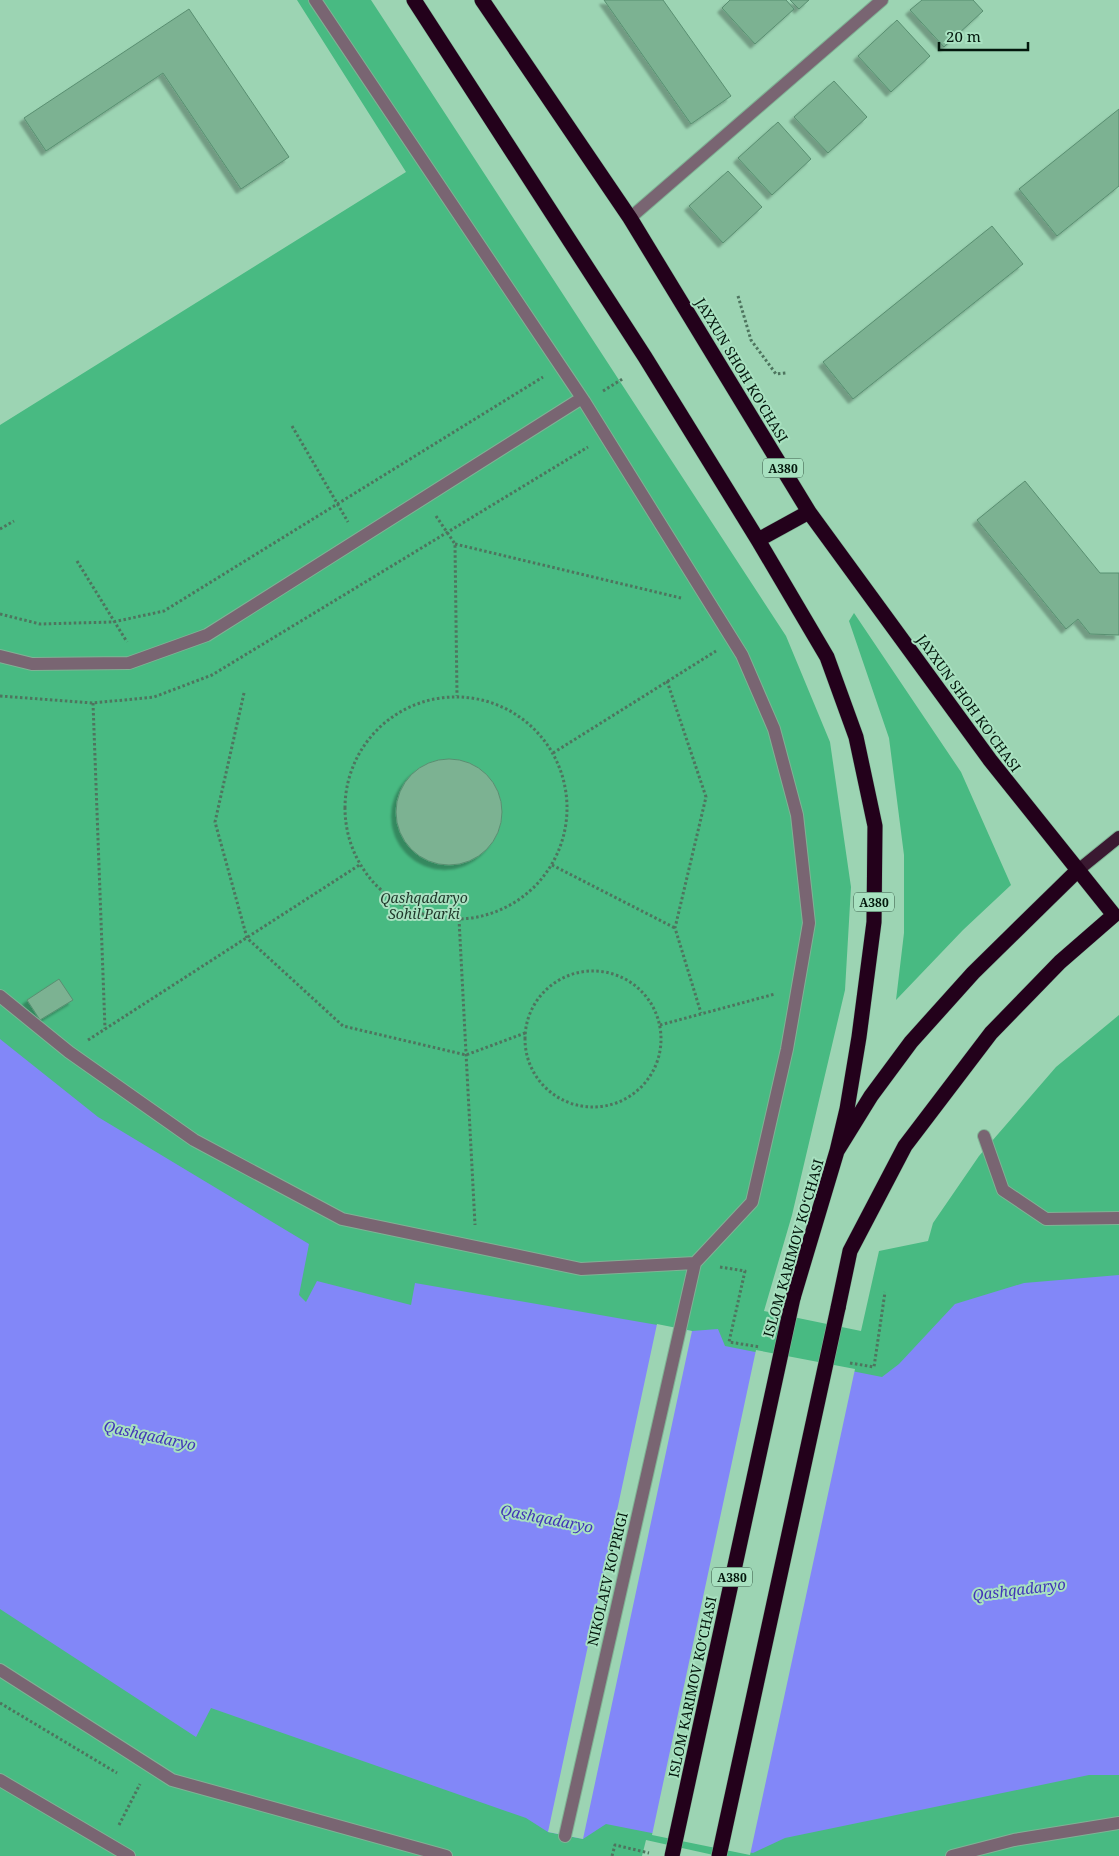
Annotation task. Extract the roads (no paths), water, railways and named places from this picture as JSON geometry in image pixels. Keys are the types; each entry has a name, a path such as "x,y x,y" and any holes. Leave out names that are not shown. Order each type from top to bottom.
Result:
{"highway":[{"name":"A380","path":"414,0 645,357 758,540 827,657 856,737 874,826 874,922 859,1037 847,1109 837,1151"},
{"name":"JAYXUN SHOH KO'CHASI","path":"482,0 630,218 809,512 990,760 1077,871 1117,913"},
{"path":"758,540 809,512"},
{"name":"ISLOM KARIMOV KO‘CHASI","path":"672,1856 793,1298 837,1151 871,1096 911,1042 973,973 1077,871"},
{"path":"719,1856 850,1251 904,1146 991,1033 1060,962 1117,913"}],"main road":[{"name":"ISLOM KARIMOV KO‘CHASI","path":"1077,871 1119,837"}],"street":[{"path":"0,996 69,1052 194,1140 342,1219 581,1269 695,1263 752,1202 787,1049 810,923 797,815 774,729 742,655 606,436 315,0"},
{"path":"630,218 882,0"},
{"path":"0,656 32,664 129,663 207,635 582,398"},
{"path":"984,1136 1003,1190 1046,1219 1119,1218"},
{"name":"NIKOLAEV KO‘PRIGI","path":"565,1836 695,1263"},
{"path":"0,1670 172,1780 446,1856"},
{"path":"0,1780 129,1856"},
{"path":"952,1856 1014,1840 1119,1823"}],"water":[{"name":"Qashqadaryo","path":"0,1039 98,1117 309,1244 299,1295 306,1302 317,1281 411,1305 415,1283 692,1331 718,1329 725,1346 882,1377 899,1364 955,1304 1024,1283 1119,1275 1119,1775 1089,1775 785,1838 753,1853 606,1824 583,1839 548,1832 526,1818 211,1708 196,1737 0,1609"}],"park label":[{"name":"Qashqadaryo Sohil Parki","path":"424,906"}]}
